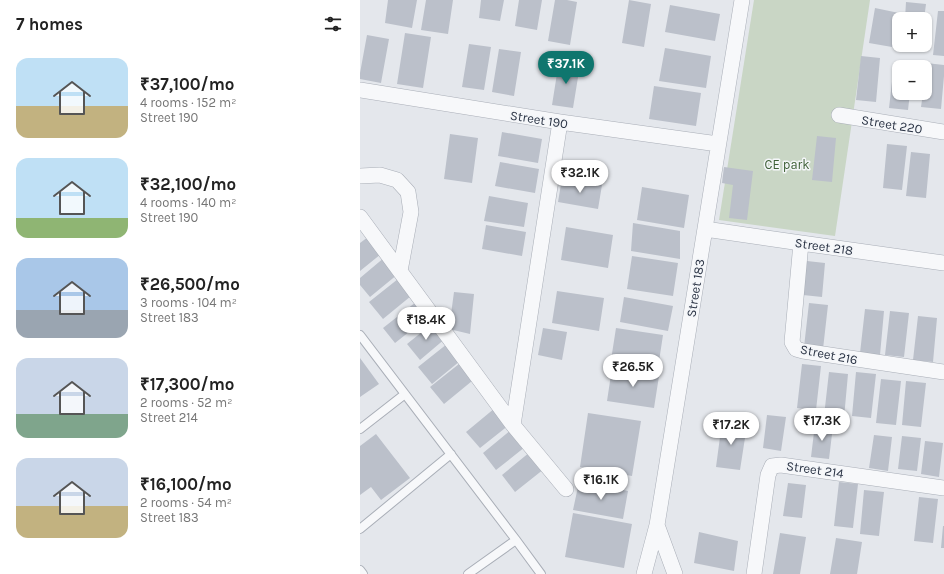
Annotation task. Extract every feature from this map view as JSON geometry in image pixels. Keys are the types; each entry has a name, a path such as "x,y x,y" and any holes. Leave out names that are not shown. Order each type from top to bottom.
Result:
{"street":[{"name":"Street 183","path":"675,574 657,525 742,0"},
{"name":"Street 190","path":"360,90 560,122 718,144"},
{"name":"Street 220","path":"839,115 944,132"},
{"path":"513,425 560,122"},
{"path":"360,176 380,175 397,180 408,192 411,212 400,271"},
{"path":"360,217 513,425 566,489"},
{"name":"Street 218","path":"705,229 944,263"},
{"name":"Street 216","path":"801,243 792,342 796,349 944,372"},
{"name":"Street 214","path":"754,574 768,475 772,466 782,464 944,488"},
{"path":"644,574 657,525"}],"lane":[{"path":"360,335 541,574"},
{"path":"360,429 405,394"},
{"path":"360,529 451,454"},
{"path":"468,574 516,540"},
{"path":"360,570 363,574"}],"green space":[{"name":"CE park","path":"754,0 870,0 835,236 719,220"}],"building":[{"path":"388,0 417,0 412,28 385,23"},
{"path":"426,0 453,0 448,34 421,30"},
{"path":"481,0 504,0 500,21 479,18"},
{"path":"519,0 542,0 537,30 515,26"},
{"path":"555,0 577,2 570,45 548,41"},
{"path":"629,0 651,4 644,47 622,43"},
{"path":"906,2 926,4 925,12 905,12"},
{"path":"670,5 720,14 715,41 665,32"},
{"path":"875,8 894,12 892,12 892,47 869,43"},
{"path":"938,11 944,11 944,56 933,55"},
{"path":"405,33 431,37 423,88 397,84"},
{"path":"367,35 389,39 381,83 360,79"},
{"path":"469,44 491,47 484,90 462,87"},
{"path":"665,48 711,56 706,88 659,81"},
{"path":"499,49 521,52 514,96 492,92"},
{"path":"861,56 880,58 876,102 856,100"},
{"path":"559,61 580,65 573,108 552,105"},
{"path":"932,64 944,65 941,109 921,107 922,100 932,100"},
{"path":"892,82 892,100 909,100 908,110 889,108"},
{"path":"654,86 701,93 696,126 649,119"},
{"path":"502,132 542,139 538,163 498,156"},
{"path":"450,134 478,138 472,183 444,179"},
{"path":"817,136 836,138 832,182 812,180"},
{"path":"887,144 907,146 902,190 883,188"},
{"path":"911,152 930,154 926,198 906,196"},
{"path":"500,162 539,169 535,193 495,186"},
{"path":"724,167 753,171 747,220 729,218 733,185 722,183"},
{"path":"562,178 602,185 598,209 558,202"},
{"path":"642,187 689,195 684,228 637,220"},
{"path":"489,196 528,203 524,227 484,221"},
{"path":"633,223 680,231 680,259 631,251"},
{"path":"486,225 526,232 522,256 482,249"},
{"path":"566,227 613,235 608,268 561,260"},
{"path":"368,237 381,254 360,271 360,243"},
{"path":"632,256 678,263 673,296 627,289"},
{"path":"385,257 398,274 370,297 360,285 360,278"},
{"path":"807,261 825,263 822,297 803,295"},
{"path":"398,279 411,296 383,319 369,302"},
{"path":"557,291 604,298 599,331 552,323"},
{"path":"454,292 474,294 470,334 449,329"},
{"path":"624,297 673,306 668,331 620,322"},
{"path":"416,302 428,317 395,343 383,328"},
{"path":"809,303 828,305 823,349 804,347"},
{"path":"865,309 884,311 880,355 860,353"},
{"path":"890,311 909,313 904,357 885,355"},
{"path":"918,316 937,318 933,362 913,360"},
{"path":"433,323 446,338 420,360 407,344"},
{"path":"543,328 567,332 562,360 538,355"},
{"path":"616,328 663,335 658,368 611,360"},
{"path":"447,344 460,361 432,384 418,367"},
{"path":"360,358 379,384 360,397"},
{"path":"459,364 472,381 444,404 430,387"},
{"path":"802,364 821,366 816,410 797,408"},
{"path":"612,368 659,376 654,408 607,401"},
{"path":"829,372 848,374 844,418 824,416"},
{"path":"856,372 876,374 871,418 852,416"},
{"path":"881,379 901,381 896,425 876,423"},
{"path":"906,381 926,383 921,427 902,425"},
{"path":"495,408 509,425 480,448 466,432"},
{"path":"588,413 641,421 632,476 580,467"},
{"path":"767,415 786,417 781,451 763,448"},
{"path":"722,422 747,425 740,470 716,467"},
{"path":"815,424 833,426 829,459 811,457"},
{"path":"511,430 525,447 496,470 483,453"},
{"path":"376,434 410,478 381,500 371,487 360,495 360,446"},
{"path":"874,435 892,437 888,471 869,468"},
{"path":"902,436 921,438 917,471 898,469"},
{"path":"925,441 943,443 939,477 921,474"},
{"path":"530,452 544,469 515,492 502,475"},
{"path":"579,482 628,491 623,519 573,510"},
{"path":"839,482 858,484 853,528 834,526"},
{"path":"788,483 806,485 802,518 783,516"},
{"path":"864,490 884,492 879,536 860,534"},
{"path":"919,497 938,499 933,543 914,541"},
{"path":"573,513 632,524 624,568 565,557"},
{"path":"943,526 944,548 941,548"},
{"path":"699,532 738,541 734,571 694,563"},
{"path":"780,533 806,537 800,574 773,574"},
{"path":"836,538 862,542 857,574 830,574"}]}
